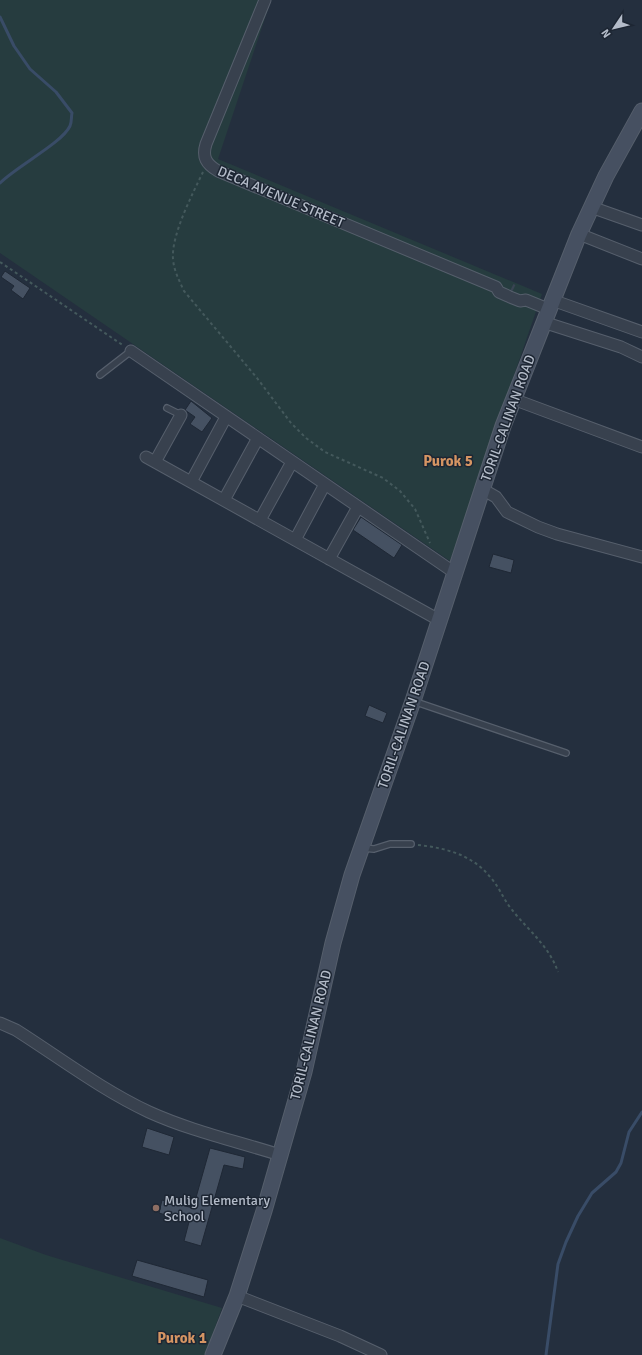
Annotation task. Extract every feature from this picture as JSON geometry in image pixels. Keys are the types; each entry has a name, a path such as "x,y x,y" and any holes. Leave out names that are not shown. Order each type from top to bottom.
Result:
{"main road":[{"name":"TORIL-CALINAN ROAD","path":"213,1355 237,1296 304,1072 343,904 361,847 413,701 513,399 591,207 638,127 642,111"}],"street":[{"name":"DECA AVENUE STREET","path":"265,0 206,144 204,154 208,164 218,171 496,287 502,285 510,293 523,294 526,300 548,310"},
{"path":"591,207 642,225"},
{"path":"579,234 642,259"},
{"path":"548,310 642,332"},
{"path":"548,310 642,357"},
{"path":"131,351 455,574"},
{"path":"513,399 642,447"},
{"path":"181,415 151,459 439,620"},
{"path":"191,482 226,417"},
{"path":"224,500 258,438"},
{"path":"260,520 292,462"},
{"path":"294,540 325,484"},
{"path":"482,489 496,497 507,512 538,527 557,534 642,557"},
{"path":"329,559 358,507"},
{"path":"0,1023 16,1030 116,1094 148,1111 173,1122 280,1155"},
{"path":"237,1296 340,1336 381,1355"}],"lane":[{"path":"100,375 131,351"},
{"path":"168,408 181,415"},
{"path":"413,701 566,754"},
{"path":"361,847 374,849 390,844 411,844"}],"path":[{"path":"208,164 176,234 173,258 176,274 184,291 257,378 291,423 306,438 325,452 383,478 400,491 415,509 437,561"},
{"path":"0,262 131,351"},
{"path":"411,844 455,852 480,866 491,877 512,911 548,950 558,972"}],"green space":[{"path":"0,0 271,0 218,159 542,294 450,561 0,253"},
{"path":"0,1238 46,1255 222,1308 205,1355 0,1355"}],"building":[{"path":"5,271 30,288 23,299 11,290 14,286 1,277"},
{"path":"191,401 212,418 202,432 190,424 195,417 185,410"},
{"path":"361,517 402,545 394,558 353,530"},
{"path":"493,554 514,560 511,573 489,567"},
{"path":"369,705 387,713 383,723 365,716"},
{"path":"147,1128 174,1137 169,1155 142,1147"},
{"path":"210,1148 245,1157 243,1169 224,1165 201,1246 184,1241 189,1222 159,1213 162,1200 193,1208"},
{"path":"137,1260 208,1280 204,1297 132,1276"}],"waterway":[{"path":"0,17 14,46 30,69 56,92 72,113 70,126 58,140 0,183"},
{"path":"546,1355 558,1264 566,1242 578,1216 592,1193 616,1172 621,1163 629,1132 642,1112"}],"place":[{"name":"Mulig Elementary School","path":"156,1208"}],"district":[{"name":"Purok 5","path":"448,461"},
{"name":"Purok 1","path":"182,1338"}]}
